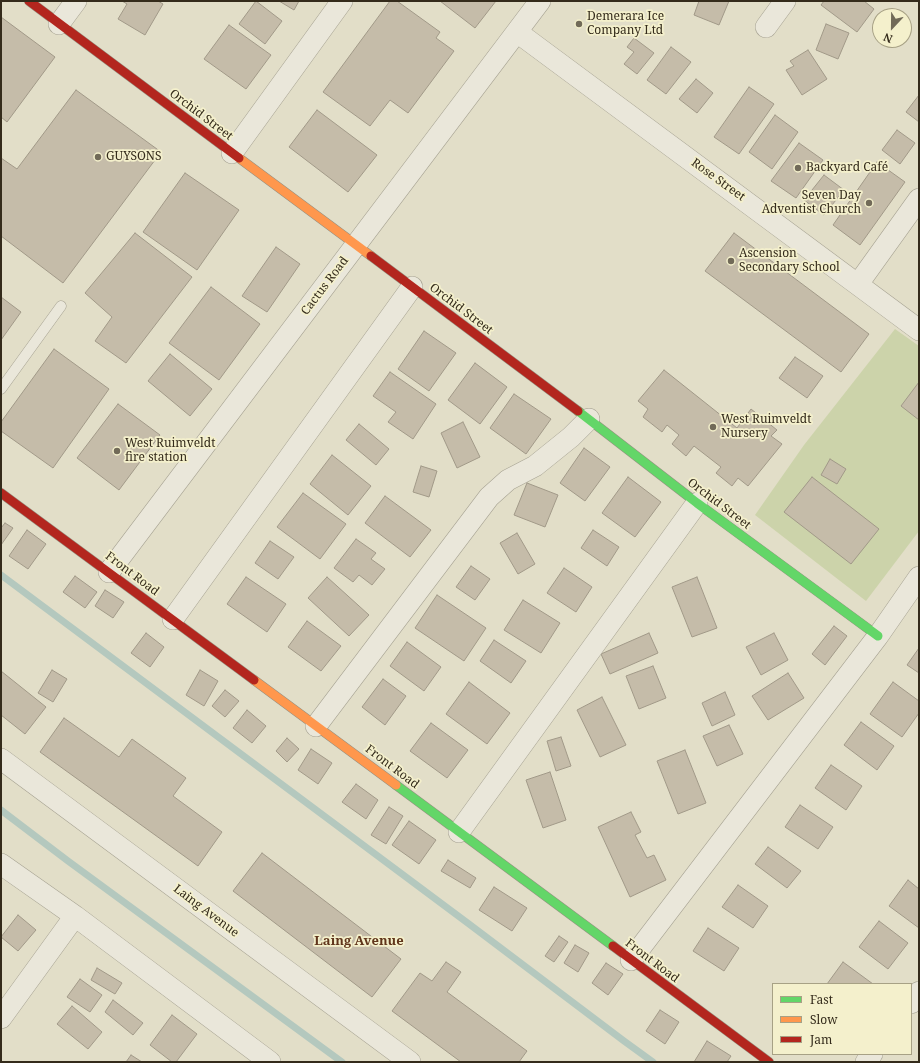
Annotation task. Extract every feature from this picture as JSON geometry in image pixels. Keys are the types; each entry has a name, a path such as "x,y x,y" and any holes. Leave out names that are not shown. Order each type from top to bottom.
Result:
{"street":[{"name":"Orchid Street","path":"29,1 589,419 697,503 878,636"},
{"path":"59,24 76,1"},
{"path":"232,153 342,1"},
{"name":"Cactus Road","path":"109,572 540,1"},
{"path":"766,27 785,1"},
{"name":"Rose Street","path":"517,32 919,330"},
{"path":"858,284 919,199"},
{"path":"173,619 412,288"},
{"path":"316,726 489,498 508,480 534,466 571,437 589,419"},
{"name":"Front Road","path":"1,493 769,1062"},
{"path":"459,832 697,503"},
{"path":"631,960 878,636 919,577"},
{"name":"Laing Avenue","path":"1,759 410,1062"},
{"path":"1,864 75,916 270,1062"},
{"path":"1,1018 75,916"},
{"path":"912,1002 919,992"}],"lane":[{"path":"1,388 61,306"}],"green space":[{"path":"895,329 919,346 919,531 866,601 755,515 804,445"}],"building":[{"path":"122,1 158,1 163,4 145,35 118,19 127,4"},
{"path":"256,1 282,21 265,44 239,24"},
{"path":"279,1 299,1 294,10"},
{"path":"390,1 397,1 440,32 436,38 454,51 408,113 390,100 370,126 323,92"},
{"path":"440,1 496,1 475,28"},
{"path":"699,1 729,1 719,25 694,15"},
{"path":"824,1 864,1 873,8 872,12 857,32 821,5"},
{"path":"1,17 55,57 7,122 1,117"},
{"path":"826,24 849,33 838,59 816,50"},
{"path":"229,25 271,55 246,89 204,59"},
{"path":"634,38 654,53 637,74 624,64 634,52 627,47"},
{"path":"671,47 691,62 666,94 647,80"},
{"path":"808,50 827,79 802,95 786,70 794,66 790,61"},
{"path":"696,79 713,93 697,113 679,99"},
{"path":"749,87 774,104 739,154 714,137"},
{"path":"76,90 161,152 63,283 1,236 1,158 17,169"},
{"path":"919,95 919,122 906,112"},
{"path":"317,110 377,155 348,192 289,147"},
{"path":"775,115 798,132 772,169 749,152"},
{"path":"897,130 915,143 900,164 882,150"},
{"path":"799,143 823,160 796,198 771,181"},
{"name":"Seven Day Adventist Church","path":"877,162 905,182 860,245 833,225"},
{"path":"185,173 239,210 197,270 143,232"},
{"path":"824,175 844,190 824,215 804,200"},
{"path":"135,233 192,277 126,363 95,341 112,317 85,293"},
{"path":"734,233 869,334 841,372 705,271"},
{"path":"276,247 300,264 267,312 242,296"},
{"path":"211,287 260,324 219,380 169,343"},
{"path":"1,297 21,312 1,340"},
{"path":"424,331 456,353 429,391 398,369"},
{"path":"54,349 109,389 53,468 1,431 1,422"},
{"path":"170,354 212,389 190,416 148,381"},
{"path":"795,357 823,376 807,398 779,378"},
{"path":"475,363 507,387 480,424 448,400"},
{"path":"664,370 737,428 751,409 777,430 771,436 782,444 748,486 738,478 732,486 716,473 721,467 694,446 686,456 672,444 679,435 667,425 662,432 643,417 648,409 638,401"},
{"path":"390,372 436,404 413,439 388,422 396,412 373,396"},
{"path":"919,382 919,420 901,406"},
{"path":"514,394 551,419 526,454 490,428"},
{"path":"118,404 160,435 119,490 77,458"},
{"path":"463,422 480,457 457,468 441,433"},
{"path":"359,424 389,449 376,465 346,440"},
{"path":"584,448 610,467 585,501 560,483"},
{"path":"332,455 371,486 348,515 310,484"},
{"path":"830,459 846,469 837,484 821,475"},
{"path":"421,466 437,471 429,497 413,492"},
{"path":"628,477 661,502 635,537 602,513"},
{"path":"812,477 879,529 851,564 784,512"},
{"path":"527,483 558,495 545,527 514,515"},
{"path":"303,493 346,524 320,559 277,527"},
{"path":"385,496 431,530 410,557 365,523"},
{"path":"5,523 13,528 1,545 1,528"},
{"path":"27,530 46,544 28,569 9,556"},
{"path":"593,530 619,547 607,566 581,548"},
{"path":"517,533 535,564 518,574 500,543"},
{"path":"356,539 376,553 371,559 385,569 372,585 359,575 353,582 334,568"},
{"path":"270,541 294,557 278,579 255,563"},
{"path":"471,566 490,579 475,600 456,587"},
{"path":"564,568 592,587 576,612 547,593"},
{"path":"75,576 97,592 85,608 63,592"},
{"path":"246,577 286,604 267,632 227,604"},
{"path":"327,577 369,615 349,636 308,598"},
{"path":"697,577 717,628 692,637 672,587"},
{"path":"105,590 124,602 113,618 95,606"},
{"path":"437,595 486,628 464,661 415,628"},
{"path":"523,600 560,623 541,653 504,630"},
{"path":"307,621 341,646 321,671 288,647"},
{"path":"834,626 847,636 825,665 812,654"},
{"path":"146,633 164,647 150,667 131,653"},
{"path":"649,633 658,653 610,674 601,654"},
{"path":"774,633 788,660 761,675 746,647"},
{"path":"494,640 526,661 511,683 480,661"},
{"path":"407,642 441,667 424,691 390,666"},
{"path":"919,648 919,673 907,665"},
{"path":"653,666 666,698 639,709 626,676"},
{"path":"52,670 67,679 53,702 38,693"},
{"path":"200,670 218,681 204,706 186,695"},
{"path":"1,671 46,707 25,734 1,715"},
{"path":"788,673 804,698 768,720 752,696"},
{"path":"383,679 406,696 385,725 362,707"},
{"path":"469,682 510,713 487,744 446,714"},
{"path":"893,682 919,701 919,713 902,737 870,714"},
{"path":"225,690 239,701 225,717 212,706"},
{"path":"725,692 735,715 712,726 702,703"},
{"path":"602,697 626,745 600,757 577,710"},
{"path":"247,710 266,726 252,743 233,728"},
{"path":"64,718 119,757 132,739 186,778 173,796 222,832 198,866 40,752"},
{"path":"861,722 894,746 877,770 844,745"},
{"path":"431,723 468,750 447,778 410,751"},
{"path":"729,725 743,754 717,766 703,736"},
{"path":"561,737 571,766 556,771 547,741"},
{"path":"287,738 299,749 287,762 276,751"},
{"path":"311,749 332,763 318,784 298,770"},
{"path":"685,750 706,803 678,814 657,761"},
{"path":"831,765 862,786 846,810 815,788"},
{"path":"550,772 566,820 543,828 526,780"},
{"path":"356,784 378,800 366,819 342,802"},
{"path":"800,805 833,827 818,849 785,827"},
{"path":"389,807 403,816 386,844 371,835"},
{"path":"631,812 641,832 635,835 647,858 654,855 666,880 630,897 598,827"},
{"path":"409,821 436,840 419,864 392,845"},
{"path":"768,847 801,871 787,888 755,864"},
{"path":"262,853 401,959 372,997 233,891"},
{"path":"448,860 476,878 470,888 441,871"},
{"path":"908,880 919,889 919,928 889,906"},
{"path":"738,885 768,906 753,928 722,907"},
{"path":"494,887 527,908 512,931 479,910"},
{"path":"18,915 36,930 18,951 1,937"},
{"path":"879,921 908,943 888,969 859,947"},
{"path":"708,928 739,948 724,971 693,951"},
{"path":"559,936 568,942 554,962 545,956"},
{"path":"575,945 589,953 578,972 564,963"},
{"path":"446,962 461,972 447,992 527,1051 519,1062 461,1062 392,1011 420,973 432,981"},
{"path":"843,962 872,983 828,983"},
{"path":"606,963 623,974 608,995 592,983"},
{"path":"97,968 122,983 115,994 91,980"},
{"path":"80,979 102,995 90,1012 67,997"},
{"path":"113,1000 143,1023 133,1035 105,1012"},
{"path":"72,1006 102,1032 88,1049 57,1024"},
{"path":"660,1010 679,1022 665,1044 646,1031"},
{"path":"172,1015 197,1034 176,1062 172,1062 150,1045"},
{"path":"707,1041 731,1056 727,1062 694,1062"},
{"path":"131,1055 142,1062 126,1062"}],"waterway":[{"path":"1,575 653,1062"},
{"path":"1,810 342,1062"}],"traffic: fast":[{"path":"578,411 697,503 878,636"},
{"path":"396,785 613,946"}],"traffic: slow":[{"path":"239,158 371,256"},
{"path":"254,680 396,785"}],"traffic: jam":[{"path":"29,1 239,158"},
{"path":"371,256 578,411"},
{"path":"1,493 254,680"},
{"path":"613,946 769,1062"}],"place":[{"name":"Demerara Ice Company Ltd","path":"579,24"},
{"name":"GUYSONS","path":"98,157"},
{"name":"Backyard Café","path":"798,168"},
{"name":"Seven Day Adventist Church","path":"869,203"},
{"name":"Ascension Secondary School","path":"731,261"},
{"name":"West Ruimveldt Nursery","path":"713,427"},
{"name":"West Ruimveldt fire station","path":"117,451"}],"district":[{"name":"Laing Avenue","path":"359,941"}]}
